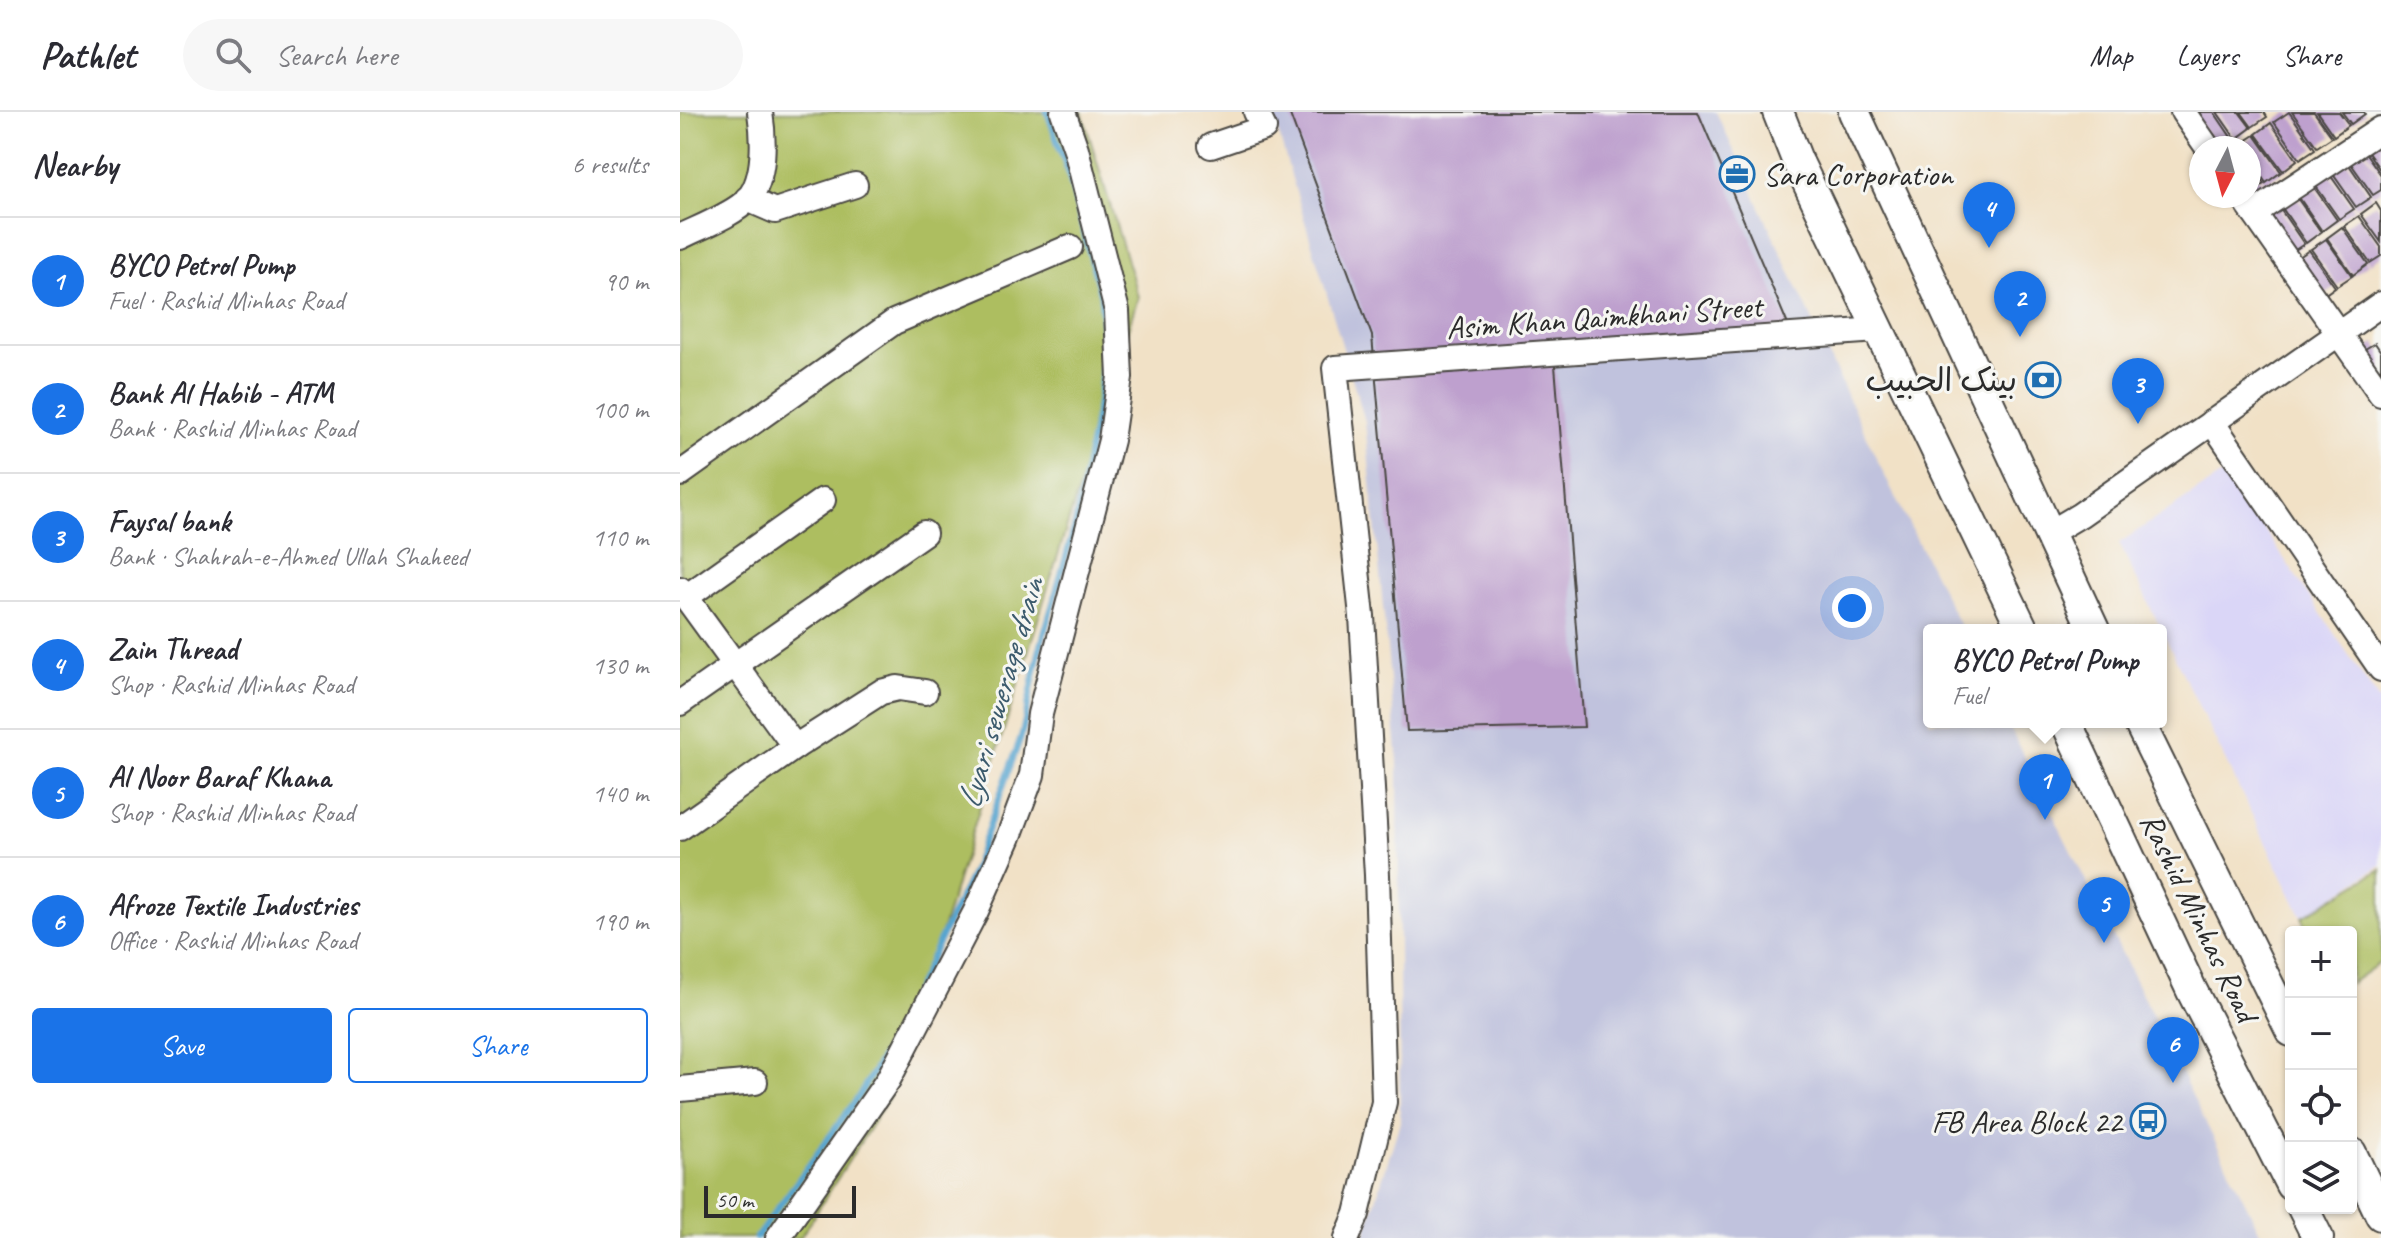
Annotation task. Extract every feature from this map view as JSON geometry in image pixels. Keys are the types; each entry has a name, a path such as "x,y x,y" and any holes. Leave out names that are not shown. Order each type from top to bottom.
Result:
{"main road":[{"path":"1778,112 1797,160 2020,624"},
{"path":"1854,112 2091,624"},
{"name":"Rashid Minhas Road","path":"2069,728 2192,991 2285,1173"},
{"name":"Rashid Minhas Road","path":"2142,728 2285,1019"},
{"path":"2357,1165 2381,1215"},
{"path":"2306,1214 2318,1238"}],"street":[{"path":"680,237 747,199 758,179 764,135 760,112"},
{"path":"778,1238 888,1080 976,911 1032,775 1040,714 1111,440 1120,377 1117,311 1076,149 1063,112"},
{"path":"1211,146 1264,128 1256,112"},
{"path":"2183,112 2200,136"},
{"path":"2261,197 2381,129"},
{"path":"747,199 775,211 855,185"},
{"path":"2251,208 2381,394"},
{"path":"680,474 894,322 1070,247"},
{"path":"2048,534 2080,515 2381,304"},
{"name":"Asim Khan Qaimkhani Street","path":"1347,1238 1357,1214 1384,1102 1377,875 1362,616 1335,368 1878,330"},
{"path":"2212,422 2381,669"},
{"path":"795,747 683,593 823,500"},
{"path":"680,703 924,533"},
{"path":"680,828 795,747 881,692 898,688 925,692"},
{"path":"680,1089 755,1082"}],"shaded area":[{"path":"1272,112 1716,112 1879,464 1959,624 1923,624 1923,728 2010,728 2263,1238 1364,1238 1400,1122 1398,761 1365,421"},
{"path":"2226,472 2381,703 2381,865 2302,917 2167,641 2167,624 2159,624 2119,543"}],"green space":[{"path":"680,112 1082,112 1138,297 891,1094 800,1238 680,1238"},
{"path":"2381,869 2381,962 2357,979 2357,926 2306,926 2302,917"}],"building":[{"path":"1289,112 1698,112 1791,332 1554,353 1584,727 1407,731 1372,336"},
{"path":"2192,112 2214,112 2230,136 2209,136"},
{"path":"2217,112 2239,112 2251,128 2240,136 2234,136"},
{"path":"2241,112 2264,112 2267,117 2252,127"},
{"path":"2289,112 2315,149 2300,159 2274,122"},
{"path":"2292,112 2314,112 2332,137 2317,147"},
{"path":"2317,112 2339,112 2349,125 2334,136"},
{"path":"2342,112 2364,112 2365,114 2351,124"},
{"path":"2271,123 2297,160 2283,171 2261,141 2261,136 2256,134"},
{"path":"2381,139 2381,171 2364,147"},
{"path":"2261,144 2281,172 2266,183 2261,176"},
{"path":"2362,148 2381,175 2381,190 2373,195 2347,158"},
{"path":"2345,159 2371,197 2356,207 2330,170"},
{"path":"2328,172 2354,209 2339,219 2313,182"},
{"path":"2311,183 2337,220 2322,231 2296,193"},
{"path":"2295,195 2321,232 2306,243 2280,205"},
{"path":"2376,203 2381,211 2381,242 2361,214"},
{"path":"2278,206 2304,244 2289,254 2263,217"},
{"path":"2359,216 2381,247 2381,256 2370,263 2344,226"},
{"path":"2342,227 2368,264 2353,275 2327,238"},
{"path":"2326,239 2352,276 2337,286 2311,249"},
{"path":"2309,250 2335,287 2320,298 2294,261"},
{"path":"2375,343 2381,352 2381,382 2360,352"}],"waterway":[{"name":"Lyari sewerage drain","path":"756,1238 858,1097 890,1043 972,873 1022,734 1039,652 1075,524 1099,399 1104,350 1101,297 1067,169 1047,112"}],"place":[{"name":"Sara Corporation","path":"1737,174"},
{"name":"Zain Thread","path":"1989,248"},
{"name":"Bank Al Habib - ATM","path":"2020,337"},
{"name":"بينک الحبيب","path":"2043,380"},
{"name":"Faysal bank","path":"2138,424"},
{"name":"BYCO Petrol Pump","path":"2045,820"},
{"name":"Al Noor Baraf Khana","path":"2104,943"},
{"name":"Afroze Textile Industries","path":"2173,1083"},
{"name":"FB Area Block 22","path":"2148,1121"}]}
